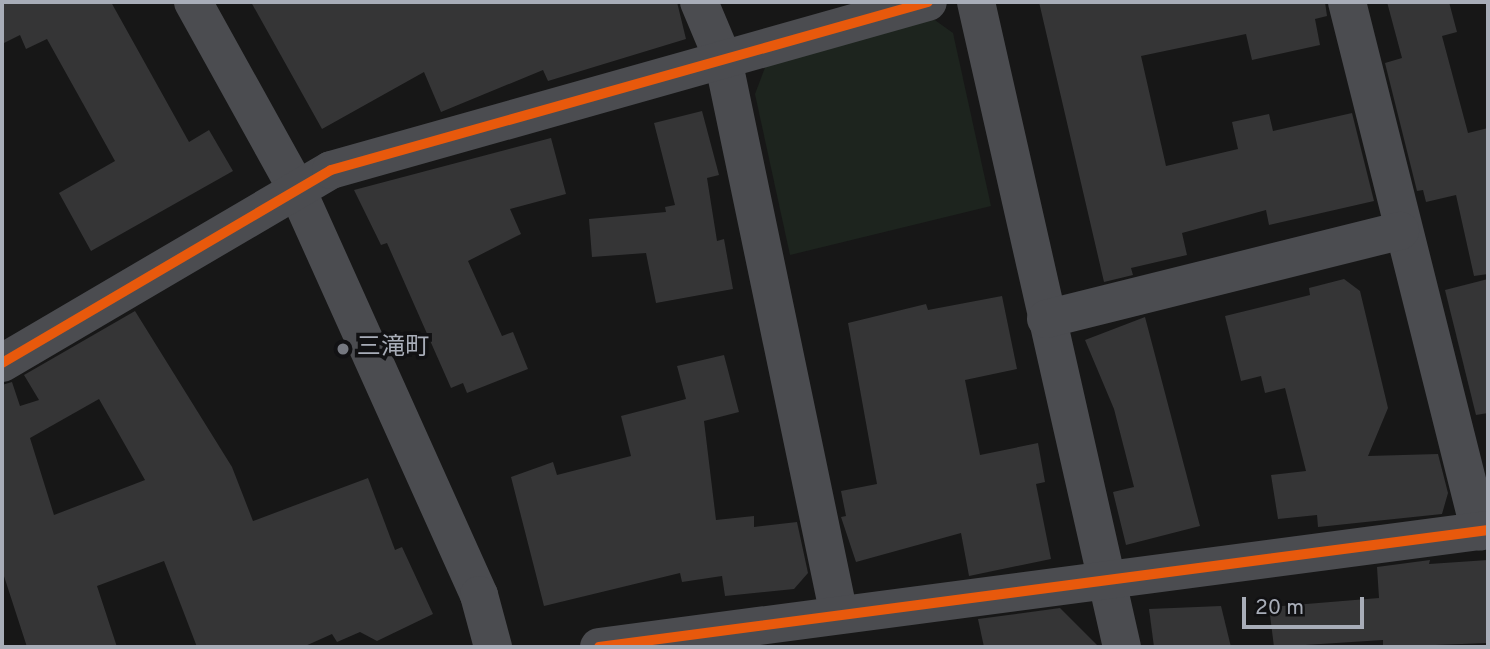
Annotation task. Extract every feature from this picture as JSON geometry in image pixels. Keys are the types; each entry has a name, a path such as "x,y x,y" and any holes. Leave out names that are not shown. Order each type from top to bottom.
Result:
{"street":[{"path":"193,2 297,190 478,595 493,647"},
{"path":"699,2 723,59 839,615"},
{"path":"2,363 331,170 928,2"},
{"path":"976,2 1122,647"},
{"path":"600,647 1107,583 1484,531 1401,231 1347,2"},
{"path":"1046,319 1401,231"}],"shaded area":[{"path":"932,18 953,33 991,206 790,255 755,94 766,65"}],"building":[{"path":"2,2 111,2 189,142 209,130 233,171 91,251 59,193 115,161 47,39 26,49 20,35 2,44"},
{"path":"251,2 677,2 686,39 548,81 543,70 441,112 424,72 322,129"},
{"path":"1039,2 1325,2 1327,16 1315,19 1320,45 1252,60 1246,34 1141,56 1166,166 1238,149 1232,122 1269,114 1273,131 1352,113 1374,201 1269,225 1266,210 1182,233 1187,255 1131,268 1133,275 1104,282"},
{"path":"1387,2 1449,2 1457,32 1442,36 1468,133 1488,128 1488,274 1474,276 1456,195 1426,202 1423,190 1417,191 1385,63 1402,58"},
{"path":"702,111 719,175 707,178 717,241 724,239 733,289 656,303 646,253 592,257 589,219 666,212 665,207 675,205 654,123"},
{"path":"551,138 566,194 510,209 521,234 468,261 502,336 513,332 528,369 467,393 463,383 451,388 387,243 381,245 354,190"},
{"path":"1344,279 1360,291 1388,408 1368,456 1438,454 1448,493 1442,514 1318,527 1317,515 1278,519 1271,475 1306,471 1285,388 1265,393 1261,376 1241,381 1225,316 1310,295 1309,288"},
{"path":"1488,279 1488,413 1476,415 1445,290"},
{"path":"1002,296 1017,369 965,380 980,455 1038,443 1045,482 1036,484 1051,559 969,576 961,533 856,562 841,517 846,516 841,491 877,484 848,323 926,304 928,310"},
{"path":"135,311 232,467 253,521 368,478 395,550 402,547 433,614 377,641 360,632 337,642 332,634 303,647 197,647 164,561 97,586 117,647 27,647 2,570 2,385 12,382 20,406 39,400 24,375","holes":["99,399 145,480 54,515 30,438"]},
{"path":"1145,317 1200,526 1126,545 1113,492 1134,487 1114,409 1085,340"},
{"path":"724,355 739,412 704,421 716,520 754,516 754,527 797,522 808,573 794,589 725,596 722,576 682,582 680,573 544,606 511,477 553,462 557,475 631,456 621,416 686,399 677,366"},
{"path":"1430,560 1429,564 1488,560 1488,643 1383,647 1383,640 1274,647 1269,607 1379,598 1377,567"},
{"path":"1221,606 1231,647 1154,647 1149,609"},
{"path":"1060,608 1099,647 984,647 978,619"}],"cycle path":[{"path":"2,363 331,170 928,2"},
{"path":"599,647 1488,530"}],"place":[{"name":"三滝町","path":"343,349"}]}
